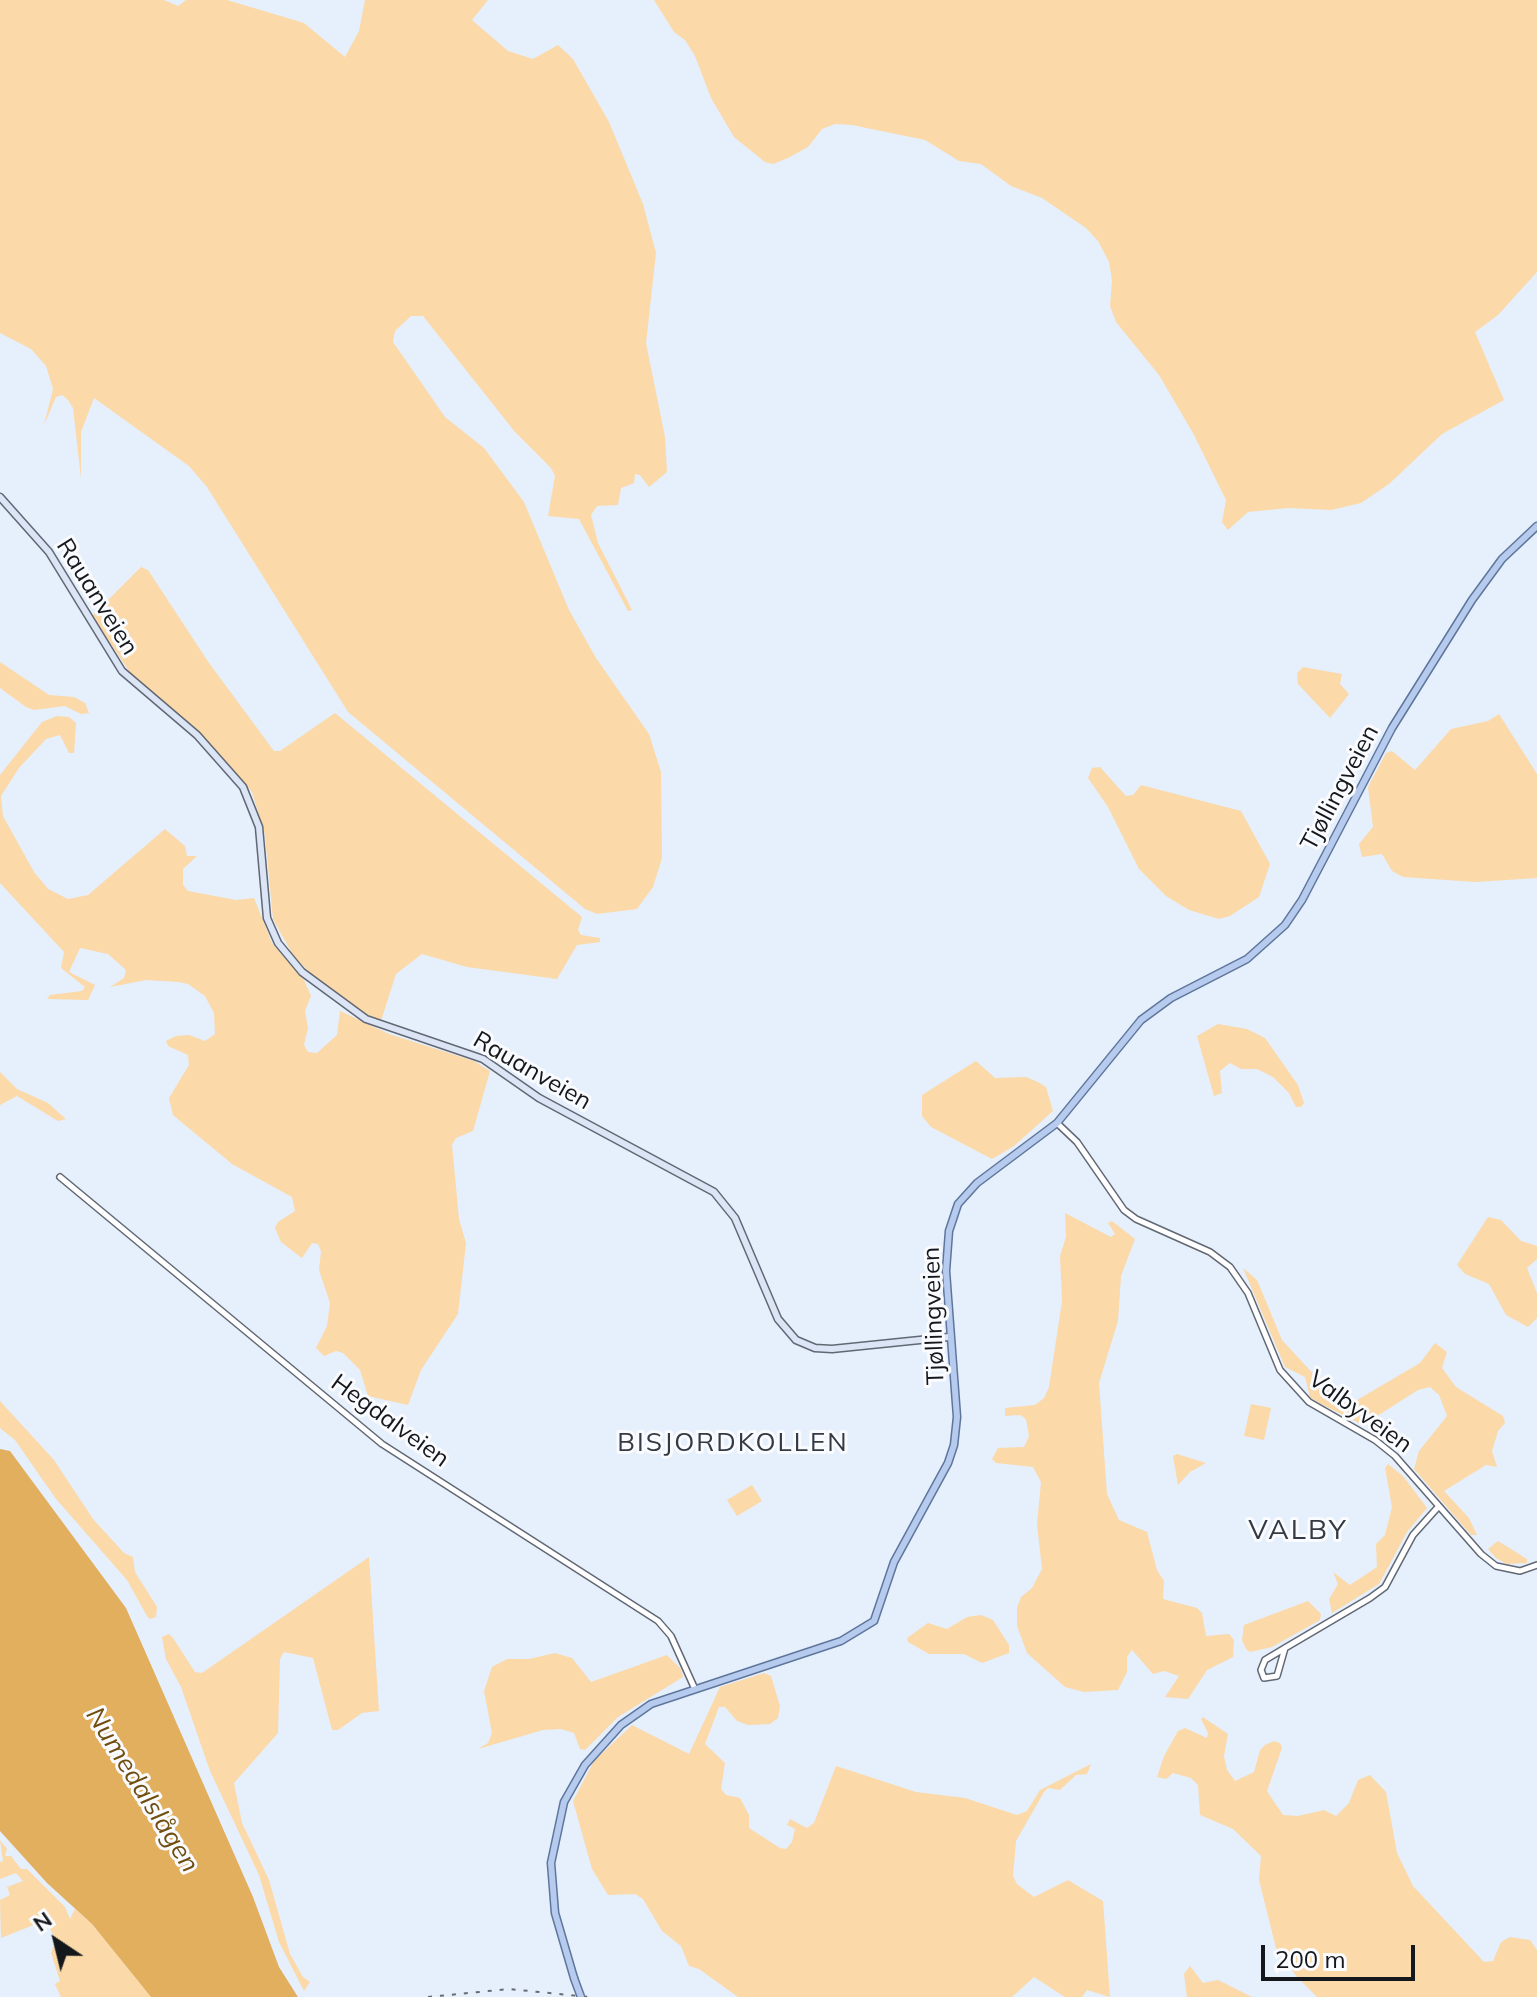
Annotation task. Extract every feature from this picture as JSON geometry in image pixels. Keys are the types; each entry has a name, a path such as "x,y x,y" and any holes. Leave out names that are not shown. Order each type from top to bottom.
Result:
{"main road":[{"name":"Rauanveien","path":"0,497 49,552 125,674 197,735 243,787 259,827 267,918 278,943 302,972 366,1019 483,1059 539,1098 714,1192 735,1218 778,1319 796,1340 815,1348 832,1349 949,1337"},
{"name":"Tjøllingveien","path":"581,1997 558,1926 551,1883 553,1842 564,1802 588,1759 621,1725 651,1704 694,1687 841,1641 874,1621 894,1562 948,1463 954,1445 957,1417 949,1337 947,1247 958,1204 977,1183 1057,1123 1141,1020 1171,998 1259,950 1285,925 1302,900 1392,728 1481,586 1502,559 1537,526"}],"street":[{"name":"Valbyveien","path":"1057,1123 1077,1142 1124,1210 1136,1219 1210,1252 1230,1267 1248,1293 1272,1354 1292,1385 1320,1410 1386,1449 1496,1566 1520,1571 1537,1565"},
{"name":"Hegdalveien","path":"60,1177 382,1444 658,1621 677,1647 694,1687"},
{"path":"1285,1648 1279,1673 1272,1679 1264,1678 1261,1670 1265,1660 1385,1587 1413,1535 1439,1506"}],"shaded area":[{"path":"0,0 164,0 178,6 186,0 227,0 304,23 345,57 359,31 365,0 488,0 472,20 508,51 533,59 558,45 573,59 609,122 643,204 656,253 646,343 665,437 667,472 649,487 640,475 635,474 634,483 621,488 618,505 597,506 591,515 598,543 632,610 628,611 579,519 548,516 555,476 551,468 515,432 423,316 411,316 395,331 393,342 445,417 484,448 524,502 569,610 596,658 649,734 661,772 662,858 653,887 637,909 597,914 585,909 348,712 207,487 189,466 94,398 81,432 81,478 73,408 62,395 56,397 44,425 53,389 46,366 31,349 0,333"},
{"path":"654,0 1537,0 1537,272 1498,315 1475,332 1504,400 1442,434 1389,484 1361,503 1331,510 1288,508 1248,512 1228,530 1222,522 1226,500 1193,433 1159,375 1116,322 1110,306 1112,281 1109,262 1098,241 1086,228 1042,198 1011,186 981,164 959,161 925,140 835,124 822,129 808,147 788,158 773,164 765,162 734,137 711,98 695,56 685,40 674,32"},
{"path":"141,567 148,570 209,663 274,751 280,751 335,713 582,917 578,930 581,935 600,938 600,942 577,945 557,979 467,967 422,954 396,974 381,1021 357,1010 318,980 294,957 273,919 265,835 252,792 197,729 133,677 92,616"},
{"path":"0,662 49,695 74,697 85,703 89,713 81,714 65,706 34,710 26,707 0,688"},
{"path":"1303,667 1342,674 1340,684 1349,694 1330,718 1298,684 1297,673"},
{"path":"1499,714 1537,774 1537,878 1475,882 1403,877 1392,871 1382,854 1362,857 1359,844 1373,827 1368,787 1386,753 1392,751 1415,770 1451,729 1488,721"},
{"path":"57,716 69,717 76,723 74,753 69,753 60,735 46,739 19,768 1,796 3,816 34,872 48,889 68,899 88,895 165,829 185,846 187,856 197,856 183,869 183,885 188,891 236,900 254,898 272,943 304,980 311,996 305,1011 308,1028 304,1045 308,1052 317,1053 337,1035 340,1011 389,1034 474,1061 490,1071 473,1131 456,1138 452,1145 459,1219 466,1243 458,1314 421,1370 408,1405 368,1396 360,1370 343,1353 336,1351 324,1356 316,1348 327,1326 330,1303 319,1270 321,1251 318,1244 312,1243 302,1258 281,1242 275,1228 278,1222 295,1211 292,1197 232,1164 173,1115 169,1098 189,1065 188,1055 168,1046 166,1041 189,1035 205,1041 215,1034 214,1013 205,996 188,984 179,982 146,980 110,987 124,978 126,970 108,954 80,948 69,972 95,985 88,1000 47,999 50,995 82,991 85,987 61,968 64,952 0,883 0,775 42,722"},
{"path":"1100,767 1126,796 1133,795 1141,785 1241,811 1270,864 1259,897 1230,916 1219,919 1189,910 1166,896 1139,869 1108,807 1088,778 1092,768"},
{"path":"1218,1024 1247,1029 1265,1038 1298,1085 1304,1103 1301,1107 1296,1107 1289,1093 1273,1077 1257,1069 1241,1069 1230,1063 1220,1071 1222,1093 1214,1096 1197,1036"},
{"path":"976,1061 995,1078 1026,1077 1046,1087 1053,1111 1014,1146 992,1159 931,1127 922,1116 922,1095"},
{"path":"0,1072 17,1089 48,1103 66,1119 58,1121 17,1096 0,1105"},
{"path":"1065,1213 1111,1237 1115,1234 1108,1223 1112,1221 1135,1239 1121,1276 1118,1321 1099,1383 1107,1494 1119,1520 1147,1532 1157,1570 1164,1581 1163,1599 1197,1608 1202,1613 1206,1636 1229,1634 1234,1640 1233,1657 1207,1670 1188,1699 1165,1697 1179,1676 1164,1671 1153,1674 1132,1650 1127,1657 1127,1672 1118,1690 1084,1692 1065,1687 1027,1653 1017,1626 1017,1608 1021,1597 1032,1588 1042,1569 1037,1524 1041,1482 1033,1467 996,1463 992,1459 998,1448 1024,1447 1029,1436 1026,1419 1020,1415 1005,1416 1005,1408 1035,1405 1044,1398 1049,1387 1062,1301 1060,1256 1066,1237"},
{"path":"1488,1217 1501,1220 1521,1241 1537,1246 1537,1259 1527,1268 1537,1293 1537,1318 1528,1327 1506,1315 1489,1284 1465,1274 1457,1265"},
{"path":"1243,1268 1257,1280 1282,1340 1341,1404 1357,1400 1420,1363 1435,1343 1447,1352 1442,1368 1456,1387 1503,1416 1505,1423 1498,1431 1492,1451 1497,1467 1486,1465 1444,1491 1469,1518 1477,1535 1471,1535 1414,1469 1419,1451 1447,1416 1439,1395 1430,1387 1418,1390 1363,1425 1319,1403 1310,1397 1305,1377 1285,1367"},
{"path":"0,1401 54,1460 93,1519 124,1553 133,1557 135,1572 157,1607 156,1617 150,1619 147,1616 127,1580 56,1499 15,1440 0,1428"},
{"path":"1251,1404 1271,1408 1264,1440 1244,1436"},
{"path":"1177,1454 1206,1463 1190,1472 1178,1485 1173,1456"},
{"path":"1388,1464 1403,1476 1427,1508 1407,1532 1379,1584 1332,1613 1329,1599 1338,1584 1333,1572 1350,1585 1377,1567 1376,1544 1385,1535 1392,1507 1385,1468"},
{"path":"752,1485 762,1501 737,1516 727,1500"},
{"path":"1498,1541 1527,1559 1527,1563 1507,1564 1496,1558 1488,1549"},
{"path":"369,1557 379,1711 362,1713 338,1730 332,1730 313,1658 284,1652 280,1659 278,1733 234,1783 242,1823 269,1880 290,1954 303,1977 310,1982 304,1991 279,1942 259,1875 210,1771 181,1687 166,1659 162,1637 169,1634 195,1672 202,1673"},
{"path":"1308,1601 1321,1614 1320,1620 1272,1647 1250,1652 1246,1649 1242,1640 1244,1625"},
{"path":"981,1615 993,1620 1009,1645 1009,1653 982,1663 964,1654 929,1654 908,1642 907,1638 928,1623 947,1629 967,1617"},
{"path":"555,1653 572,1658 591,1682 667,1655 681,1669 683,1677 618,1717 585,1750 580,1749 574,1733 561,1729 543,1730 478,1749 488,1743 492,1733 484,1691 492,1667 507,1659 529,1659"},
{"path":"764,1673 771,1676 780,1706 778,1718 770,1724 748,1725 737,1721 725,1707 719,1707 705,1744 725,1763 721,1789 726,1795 740,1798 749,1815 749,1828 780,1848 786,1849 792,1842 795,1829 787,1825 790,1819 807,1828 814,1823 836,1766 916,1792 965,1798 1017,1815 1027,1811 1040,1790 1091,1764 1087,1774 1076,1775 1060,1790 1048,1788 1044,1792 1016,1841 1013,1876 1017,1884 1034,1897 1068,1880 1103,1901 1110,1997 1087,1990 1082,1997 1065,1997 1034,1977 1012,1997 738,1997 699,1969 689,1966 681,1946 662,1931 643,1899 635,1894 608,1895 592,1869 573,1801 594,1761 632,1725 689,1754 720,1687"},
{"path":"1203,1717 1228,1734 1224,1756 1227,1770 1235,1781 1254,1772 1260,1750 1265,1745 1274,1741 1280,1743 1282,1748 1267,1791 1283,1815 1298,1816 1324,1810 1336,1816 1349,1803 1358,1780 1370,1775 1386,1792 1397,1853 1413,1886 1484,1962 1493,1961 1501,1942 1510,1937 1530,1940 1537,1950 1537,1997 1317,1997 1297,1977 1276,1948 1259,1880 1261,1856 1233,1829 1200,1815 1198,1785 1191,1778 1173,1773 1166,1779 1157,1777 1178,1731 1185,1728 1207,1738"},
{"path":"0,1840 7,1849 5,1856 11,1856 21,1869 27,1869 65,1907 70,1919 75,1909 92,1924 151,1997 61,1997 55,1984 60,1981 51,1953 56,1941 46,1920 1,1938 0,1900 10,1895 7,1887 23,1881 16,1873 0,1879 0,1862 3,1861"},
{"path":"1190,1966 1203,1983 1218,1980 1252,1997 1187,1997 1184,1974"}],"water":[{"name":"Numedalslågen","path":"0,1449 10,1451 126,1608 253,1897 279,1967 298,1997 151,1997 92,1924 47,1883 0,1831"}],"railway":[{"path":"428,1997 509,1989 589,1997"}],"district":[{"name":"BISJORDKOLLEN","path":"733,1443"},
{"name":"VALBY","path":"1298,1531"}]}
